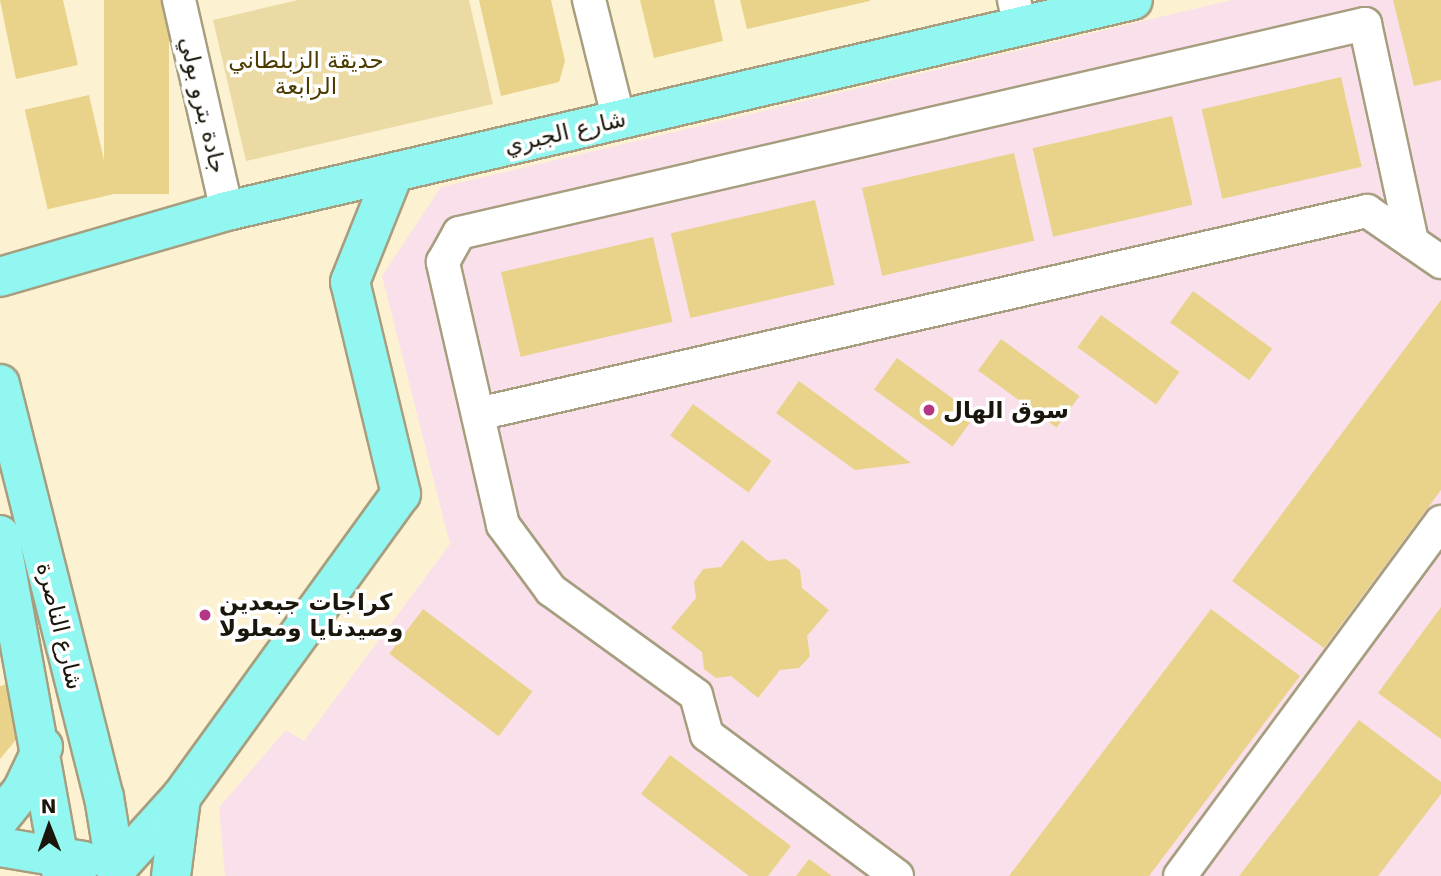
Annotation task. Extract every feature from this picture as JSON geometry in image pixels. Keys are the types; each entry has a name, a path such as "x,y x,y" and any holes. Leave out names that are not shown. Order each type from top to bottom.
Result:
{"main road":[{"name":"شارع الجبري","path":"0,277 227,211 619,120 1017,13 1133,0"},
{"path":"0,847 61,866 120,873 182,796 401,494 350,282 394,172"},
{"name":"شارع الناصرة","path":"0,384 120,873"},
{"name":"شارع الناصرة","path":"0,535 43,747 61,866"},
{"path":"0,818 22,791 43,747"},
{"path":"171,876 182,796"}],"street":[{"name":"جادة بترو بولي","path":"179,0 227,211"},
{"path":"589,0 619,120"},
{"path":"897,876 707,735 696,695 551,590 503,525 443,262 459,233 1365,24 1412,242"},
{"path":"478,415 1367,211 1441,262"},
{"path":"1180,876 1441,522"}],"shaded area":[{"name":"سوق الهال","path":"1232,0 1441,0 1441,876 225,876 219,807 286,730 304,741 450,544 382,276 441,187"}],"green space":[{"name":"حديقة الزبلطاني الرابعة","path":"298,0 469,0 493,104 246,161 213,20"}],"building":[{"path":"0,0 63,0 78,65 16,79"},
{"path":"104,0 169,0 169,194 104,194"},
{"path":"479,0 551,0 565,61 559,82 501,96"},
{"path":"640,0 714,0 723,41 654,58"},
{"path":"740,0 870,0 870,1 747,29"},
{"path":"1393,0 1441,0 1441,80 1414,86"},
{"path":"1341,77 1362,167 1222,199 1202,109"},
{"path":"89,95 112,194 48,209 25,110"},
{"path":"1172,116 1192,205 1053,237 1033,148"},
{"path":"1014,153 1034,241 882,276 862,188"},
{"path":"815,200 835,285 690,318 671,233"},
{"path":"653,237 673,322 521,357 501,272"},
{"path":"1193,291 1272,349 1249,380 1170,323"},
{"path":"1441,300 1441,490 1324,648 1232,581"},
{"path":"1101,315 1179,372 1156,404 1077,347"},
{"path":"1001,339 1079,396 1057,428 978,371"},
{"path":"897,358 975,415 953,447 874,390"},
{"path":"799,381 911,463 855,470 776,413"},
{"path":"693,404 771,461 749,493 670,436"},
{"path":"742,540 768,561 786,559 800,570 802,588 829,610 807,636 810,656 799,668 780,670 758,698 731,676 716,678 704,669 702,652 671,628 696,598 694,582 703,569 721,567"},
{"path":"1441,607 1441,739 1378,693"},
{"path":"423,609 532,691 499,736 389,654"},
{"path":"1211,609 1300,676 1149,876 1009,876"},
{"path":"21,681 30,723 0,759 0,686"},
{"path":"1359,720 1441,782 1441,794 1378,876 1239,876"},
{"path":"670,755 791,846 768,876 749,876 641,794"},
{"path":"809,859 832,876 796,876"}],"place":[{"name":"سوق الهال","path":"929,410"},
{"name":"كراجات جبعدين وصيدنايا ومعلولا","path":"205,615"}]}
